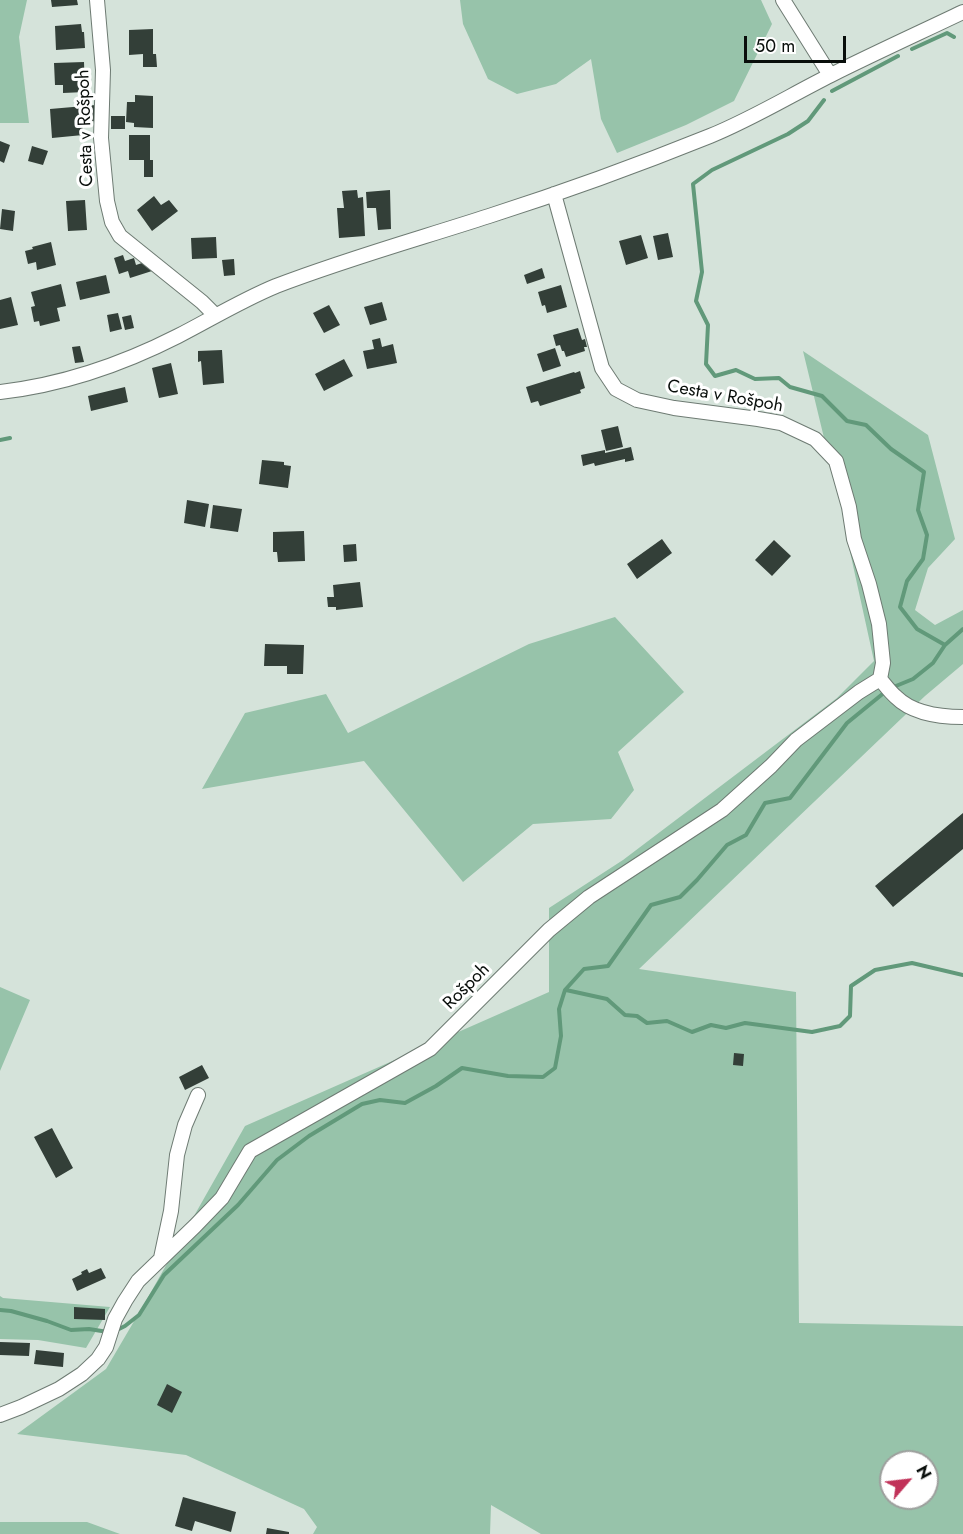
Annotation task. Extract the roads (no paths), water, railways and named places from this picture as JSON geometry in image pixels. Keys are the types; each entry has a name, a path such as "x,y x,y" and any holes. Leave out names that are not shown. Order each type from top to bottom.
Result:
{"street":[{"name":"Cesta v Rošpoh","path":"97,0 103,70 101,138 107,201 112,222 120,236 215,315"},
{"path":"783,0 830,75"},
{"path":"0,392 71,378 120,362 275,287 362,256 554,194 713,135 764,111 830,75 963,12"},
{"name":"Cesta v Rošpoh","path":"554,194 602,368 616,389 637,400 665,406 781,423 815,439 836,461 849,507 854,538 879,624 883,682"},
{"path":"883,682 896,698 913,710 963,717"},
{"name":"Rošpoh","path":"0,1415 58,1389 82,1374 98,1359 106,1347 115,1319 138,1281 222,1198 250,1151 430,1049 549,930 589,897 722,810 796,740 859,692 883,682"},
{"path":"161,1258 171,1211 177,1155 184,1125 198,1095"}],"waterway":[{"path":"912,49 947,33 954,37"},
{"path":"832,91 898,56"},
{"path":"824,100 808,121 788,134 712,170 693,184 702,272 696,301 708,325 706,364 715,376 736,370 755,379 779,378 790,387 822,396 847,421 866,425 891,449 924,472 918,510 927,535 923,559 907,581 900,607 917,629 945,645"},
{"path":"0,440 10,438"},
{"path":"891,688 913,679 933,663 945,645 963,629"},
{"path":"115,1331 139,1315 164,1275 238,1205 277,1160 309,1136 362,1104 380,1100 405,1103 462,1068 508,1076 543,1077 555,1068 561,1036 559,1009 565,990 584,969 608,966 651,905 680,897 727,845 746,835 765,803 790,798 847,723 885,692"},
{"path":"566,990 607,999 625,1015 637,1016 647,1023 667,1021 692,1032 711,1025 726,1028 745,1023 812,1032 840,1026 850,1016 851,986 875,970 912,963 963,975"},
{"path":"0,1310 47,1321 71,1330 89,1329 108,1332"}]}
